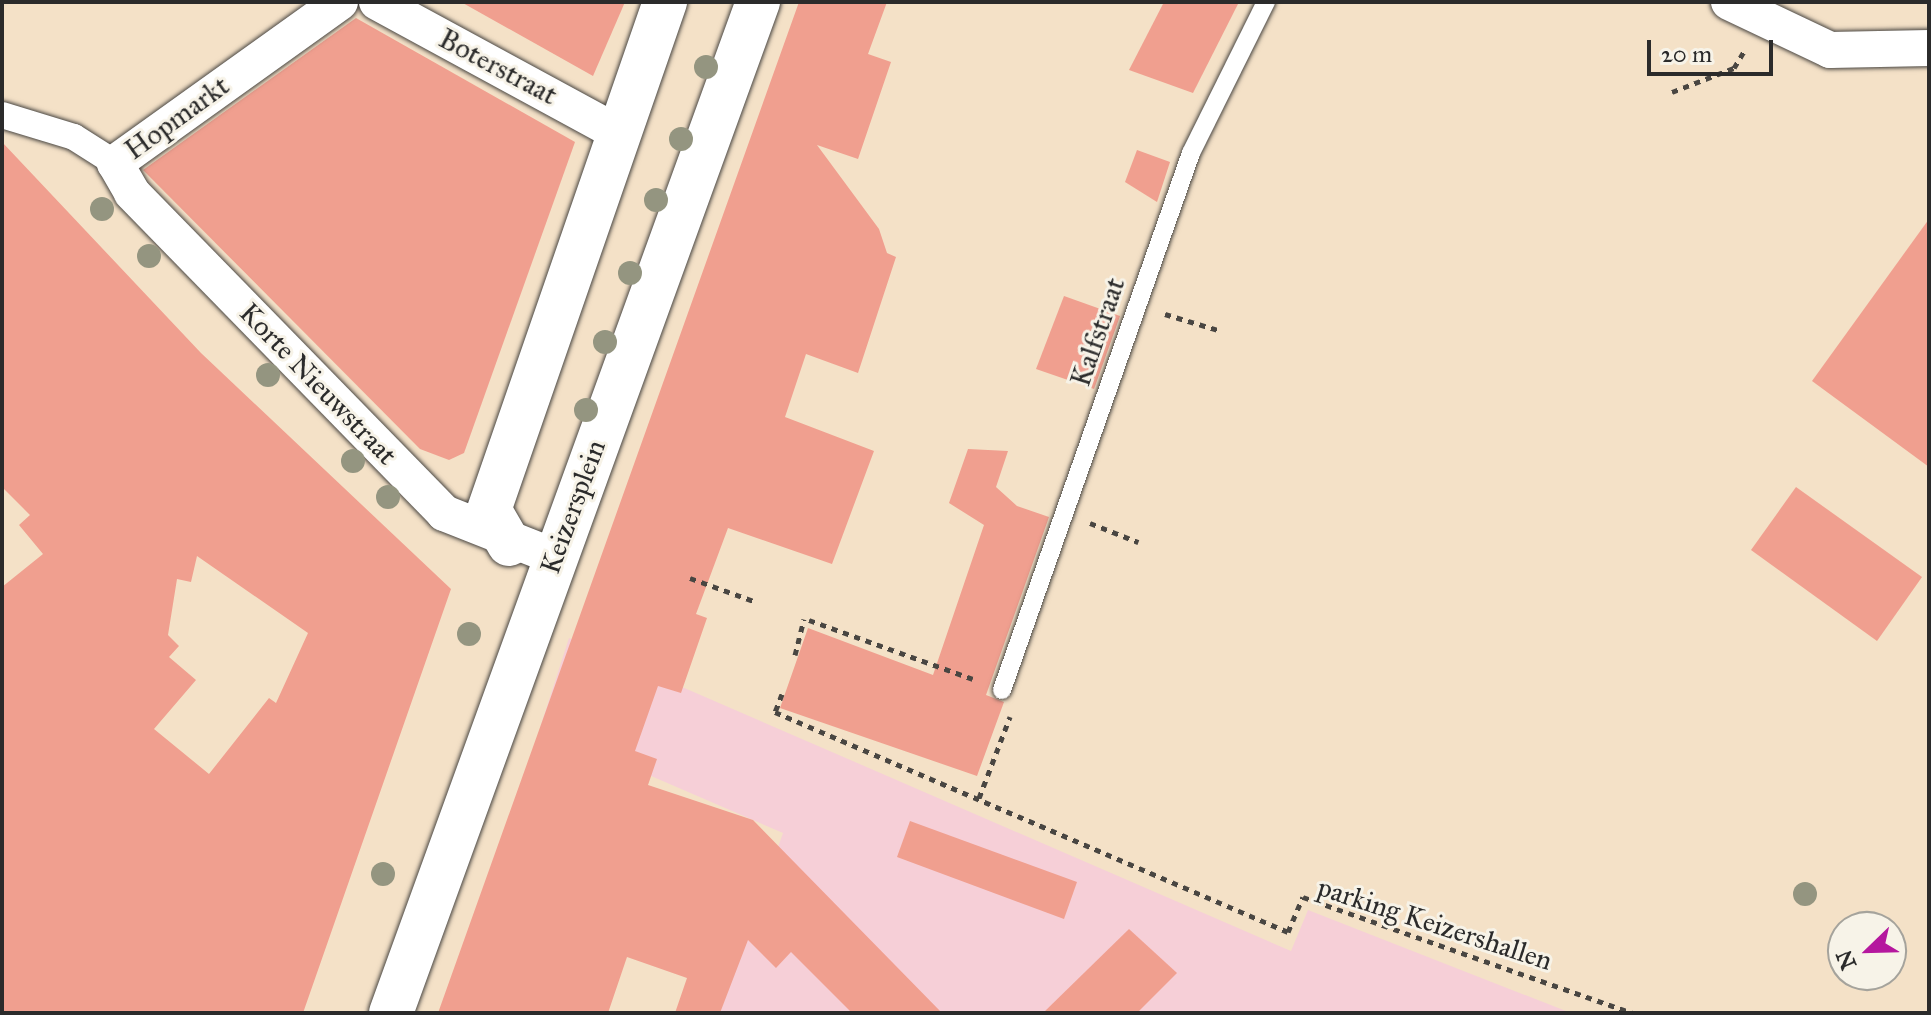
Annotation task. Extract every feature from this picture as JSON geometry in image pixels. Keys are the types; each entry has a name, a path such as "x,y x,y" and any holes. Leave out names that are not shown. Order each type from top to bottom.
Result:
{"street":[{"name":"Hopmarkt","path":"2,115 74,137 115,163 340,2"},
{"name":"Boterstraat","path":"377,2 618,133"},
{"name":"Keizersplein","path":"509,544 489,510 665,2"},
{"name":"Keizersplein","path":"391,1013 758,2"},
{"path":"1729,2 1830,50 1929,48"},
{"name":"Korte Nieuwstraat","path":"115,163 132,193 444,513 509,544 555,557"}],"lane":[{"name":"Kalfstraat","path":"1002,690 1191,153 1266,2"}],"path":[{"path":"1672,92 1734,68 1765,19"},
{"path":"1137,306 1218,330"},
{"path":"1064,513 1138,542"},
{"path":"690,578 754,601"},
{"path":"795,655 806,620 1018,696 979,798"},
{"name":"parking Keizershallen","path":"782,694 775,712 1288,932 1303,897 1632,1013"}],"shaded area":[{"path":"569,638 1291,951 1308,910 1571,1013 720,1013 783,833 540,728"}],"building":[{"path":"461,2 625,2 593,76"},
{"path":"799,2 887,2 868,54 891,62 858,159 817,145 879,229 887,253 896,257 858,373 806,354 785,417 874,451 832,564 728,528 696,614 707,618 681,693 658,686 635,751 657,759 648,785 753,820 942,1013 852,1013 791,952 776,968 748,940 720,1013 675,1013 687,978 627,957 608,1013 438,1013"},
{"path":"1164,2 1239,2 1193,93 1129,70"},
{"path":"356,18 575,142 464,453 449,460 420,449 143,170"},
{"path":"2,142 201,353 451,589 303,1013 2,1013 2,587 43,554 19,525 30,515 2,487","holes":["197,556 308,633 276,703 269,698 209,774 154,729 196,680 169,657 179,646 168,635 177,579 191,582"]},
{"path":"1137,150 1170,162 1157,202 1125,182"},
{"path":"1929,219 1929,467 1812,381"},
{"path":"1064,296 1120,316 1094,389 1036,369"},
{"path":"968,449 1008,451 996,487 1017,506 1049,517 986,695 1004,702 977,776 780,708 808,628 933,675 984,525 949,503"},
{"path":"1796,487 1922,577 1877,641 1751,550"},
{"path":"910,821 1077,882 1064,919 897,857"},
{"path":"1129,929 1177,973 1137,1013 1043,1013"}]}
